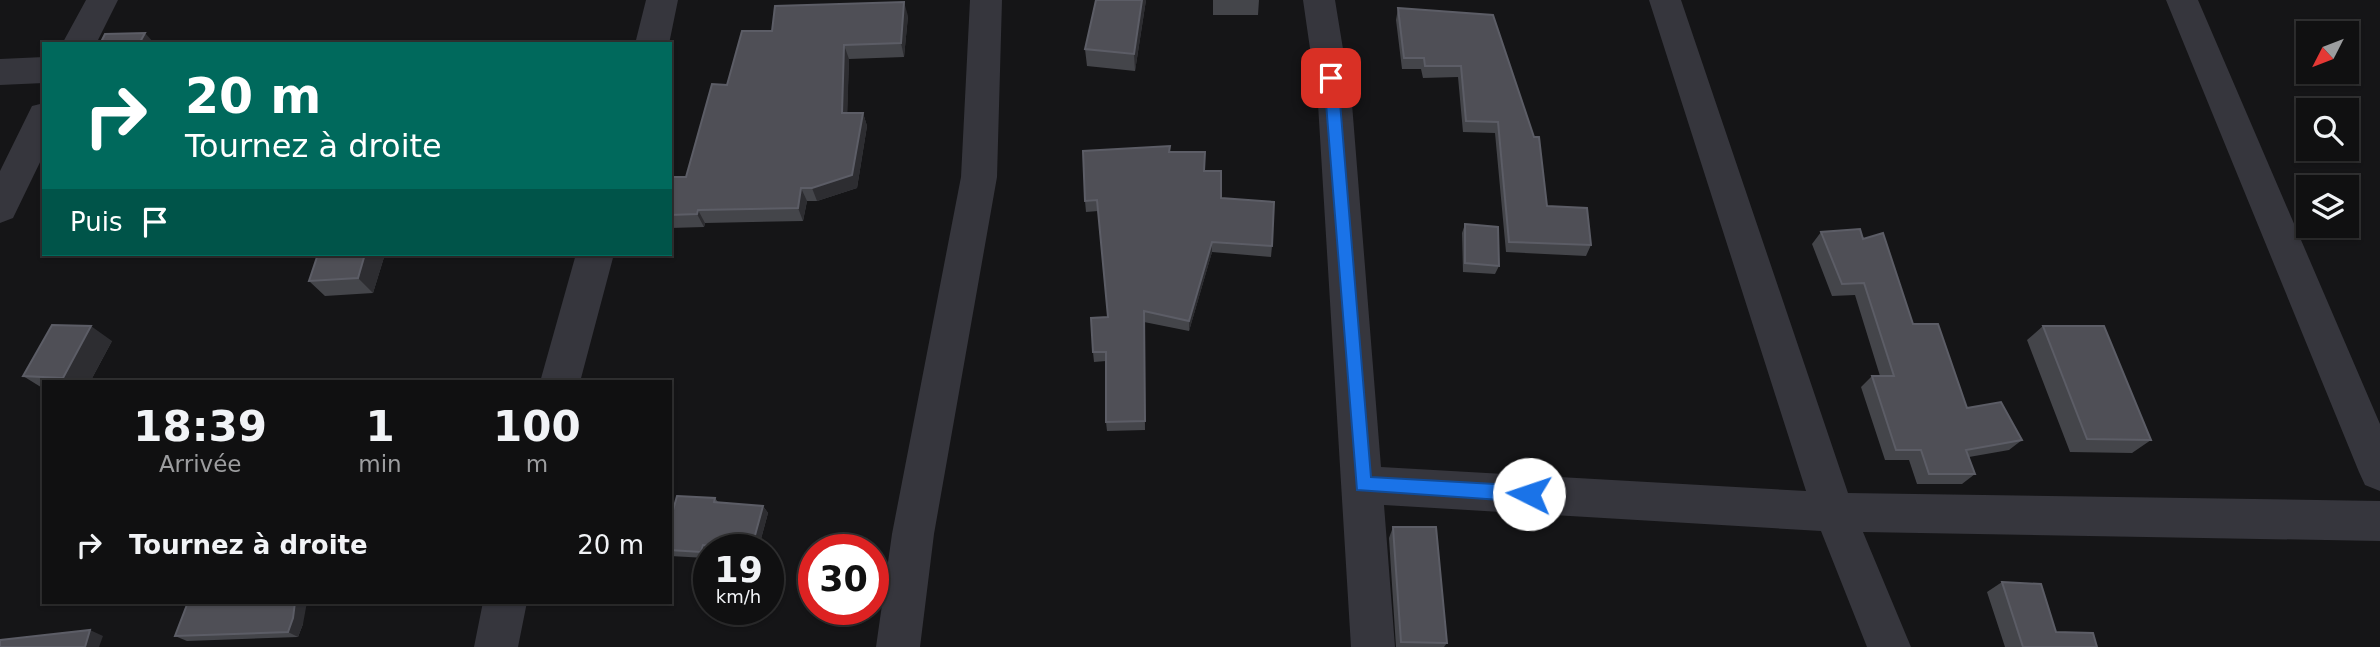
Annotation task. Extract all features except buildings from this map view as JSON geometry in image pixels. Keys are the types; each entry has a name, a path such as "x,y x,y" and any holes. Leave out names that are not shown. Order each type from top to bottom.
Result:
{"street":[{"path":"80,42 102,0"},
{"path":"652,42 662,0"},
{"path":"898,647 913,534 979,177 986,0"},
{"path":"1319,0 1335,104 1373,647"},
{"path":"1665,0 1834,512 1889,647"},
{"path":"2182,0 2380,472"},
{"path":"0,72 42,69"},
{"path":"0,208 42,120"},
{"path":"561,380 594,256"},
{"path":"1363,485 1834,512 2380,521"},
{"path":"496,647 505,604"}],"route":[{"path":"1331,78 1363,485 1529,494"}]}
